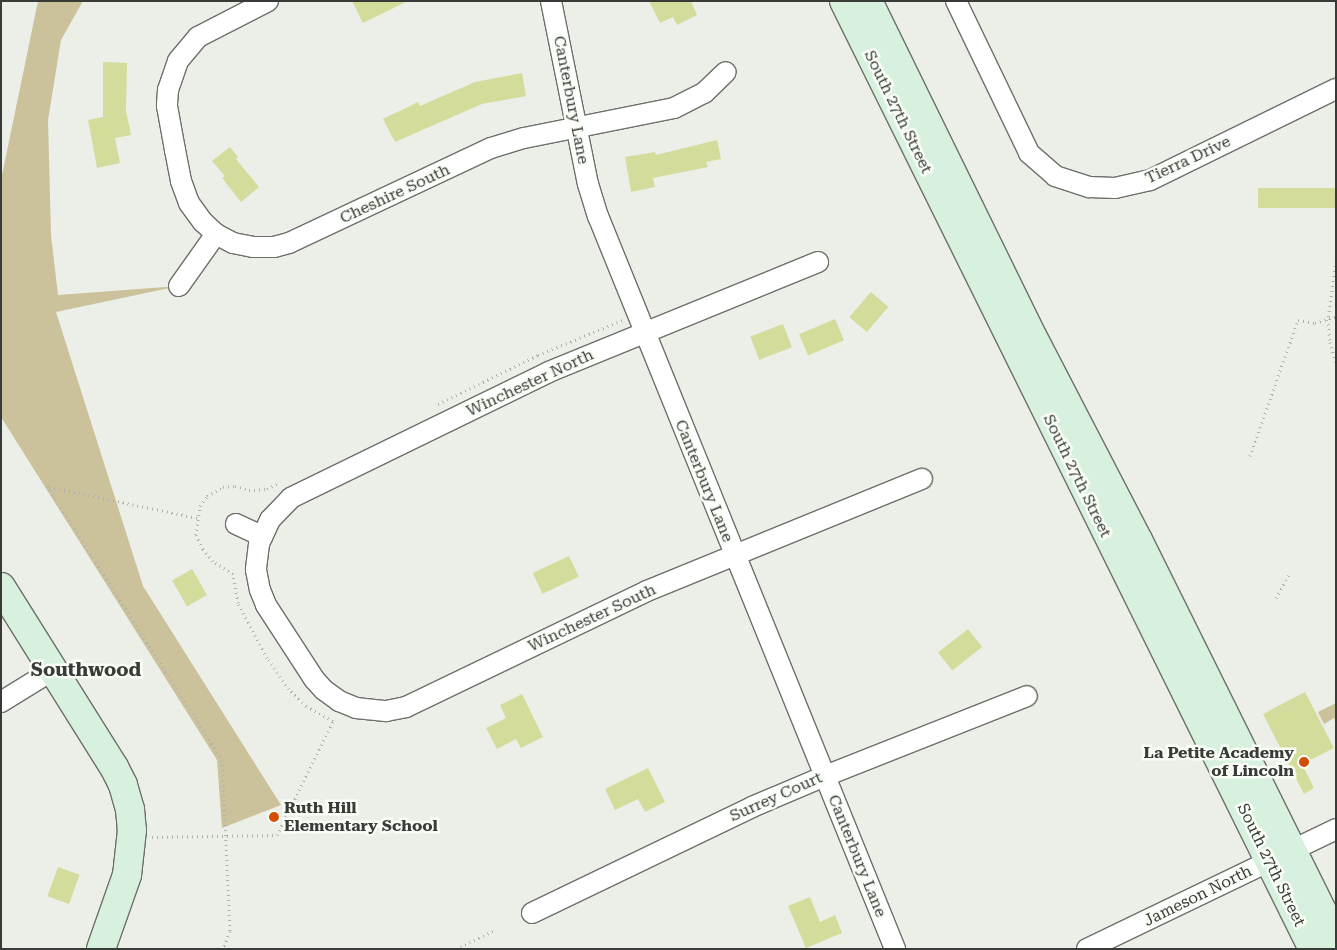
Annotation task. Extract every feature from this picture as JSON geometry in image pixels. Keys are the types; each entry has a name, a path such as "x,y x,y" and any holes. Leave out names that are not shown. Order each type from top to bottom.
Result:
{"main road":[{"name":"South 27th Street","path":"844,1 1281,856 1336,938"},
{"name":"South 27th Street","path":"868,1 1027,326 1138,540 1281,856 1313,949"},
{"path":"1,587 114,766 123,785 130,809 132,830 127,875 101,949"}],"street":[{"name":"Cheshire South","path":"268,1 198,37 178,61 172,75 167,106 186,197 203,222 216,234 233,243 253,247 274,247 289,244 491,148 524,138 674,108 704,93 726,72"},
{"name":"Canterbury Lane","path":"551,1 588,184 598,216 895,949"},
{"name":"Tierra Drive","path":"956,1 1029,153 1055,176 1089,187 1114,188 1150,180 1336,89"},
{"path":"179,286 216,234"},
{"name":"Winchester North","path":"287,637 266,605 260,590 256,570 257,554 262,536 270,520 279,508 303,491 549,372 818,262"},
{"name":"Winchester South","path":"287,637 314,679 339,701 356,708 386,712 406,707 647,591 922,479"},
{"path":"236,524 262,536"},
{"path":"1,702 53,670"},
{"name":"Surrey Court","path":"532,913 752,807 1027,696"},
{"name":"Jameson North","path":"1087,949 1336,829"}],"path":[{"path":"1336,261 1328,319 1330,342 1336,363"},
{"path":"1250,456 1298,320 1315,323 1336,316"},
{"path":"433,407 538,355 624,320"},
{"path":"147,837 277,835 334,721 306,706 289,689 267,658 238,603 233,574 213,560 203,549 196,535 200,506 207,496 223,487 235,486 249,490 267,489 284,480"},
{"path":"197,518 46,486 222,760 230,931 224,949"},
{"path":"1276,598 1289,575"},
{"path":"456,949 495,930"}],"shaded area":[{"path":"38,1 83,1 61,40 48,120 51,235 58,295 179,286 56,312 143,586 281,805 222,828 217,760 1,417 1,180"},
{"path":"1336,703 1336,721 1334,718 1324,724 1318,712"}],"building":[{"path":"352,1 408,1 363,23"},
{"path":"649,1 691,1 697,15 677,25 673,17 660,23"},
{"path":"103,62 127,63 126,111 131,135 115,138 120,163 97,168 88,120 103,117"},
{"path":"522,73 526,96 482,104 395,142 383,119 418,102 420,106 475,82"},
{"path":"717,140 721,159 706,162 708,167 653,178 655,187 631,192 625,157 655,152 656,155"},
{"path":"230,147 238,157 236,159 259,187 241,202 222,178 225,176 212,161"},
{"path":"1258,188 1336,188 1336,208 1258,208"},
{"path":"871,292 888,307 867,332 849,317"},
{"path":"835,319 844,340 808,355 799,334"},
{"path":"783,324 792,347 759,360 750,337"},
{"path":"569,556 579,577 542,594 533,573"},
{"path":"192,569 207,595 187,606 172,580"},
{"path":"968,629 982,647 952,671 938,652"},
{"name":"La Petite Academy of Lincoln","path":"1305,692 1334,748 1302,764 1314,788 1304,794 1263,714"},
{"path":"522,694 543,737 521,748 516,739 497,749 486,728 506,718 500,705"},
{"path":"648,768 665,802 645,812 638,799 615,810 605,789"},
{"path":"58,867 80,875 69,904 47,896"},
{"path":"810,897 820,922 835,915 842,933 806,948 788,906"}],"place":[{"name":"La Petite Academy of Lincoln","path":"1304,762"},
{"name":"Ruth Hill Elementary School","path":"274,817"}],"district":[{"name":"Southwood","path":"86,670"}]}
